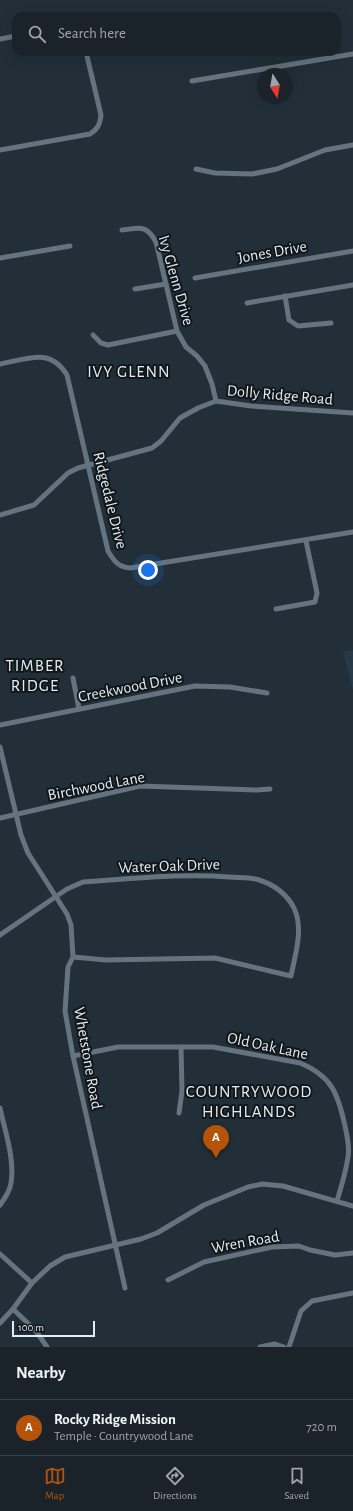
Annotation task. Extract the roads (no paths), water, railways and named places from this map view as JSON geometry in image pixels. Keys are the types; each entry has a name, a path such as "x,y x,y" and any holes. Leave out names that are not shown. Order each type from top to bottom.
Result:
{"street":[{"path":"0,39 12,37"},
{"path":"192,81 353,54"},
{"path":"0,150 90,134 96,130 100,124 101,115 87,56"},
{"path":"196,169 215,173 252,174 277,169 325,150 353,146"},
{"name":"Ivy Glenn Drive","path":"122,230 144,228 151,232 156,242 177,331 186,347 206,366 216,401"},
{"path":"0,258 70,246"},
{"name":"Jones Drive","path":"195,278 353,250"},
{"path":"135,289 166,284"},
{"path":"247,303 353,285"},
{"path":"285,296 289,320 298,326 331,323"},
{"path":"93,335 101,343 108,345 177,331"},
{"name":"Ridgedale Drive","path":"0,364 43,357 52,359 61,365 67,375 108,551 115,563 123,567 130,568 306,541 353,532"},
{"name":"Dolly Ridge Road","path":"0,515 34,505 68,473 78,468 152,448 161,441 180,418 198,408 216,401 251,406 353,413"},
{"path":"276,609 315,602 317,593 306,541"},
{"path":"73,678 79,709"},
{"name":"Creekwood Drive","path":"0,725 195,686 230,687 267,693"},
{"name":"Whetstone Road","path":"0,746 16,815 28,853 56,897 71,925 73,957 68,967 65,1011 73,1056 125,1288"},
{"name":"Birchwood Lane","path":"0,818 140,786 257,790 270,789"},
{"name":"Water Oak Drive","path":"0,935 67,889 83,882 199,874 258,879 272,885 287,897 294,908 298,924 298,942 291,976 216,958 106,960 73,957"},
{"name":"Old Oak Lane","path":"73,1056 118,1047 214,1047 300,1063 312,1068 324,1076 336,1092 348,1144 346,1167 337,1201"},
{"path":"179,1113 182,1091 181,1047"},
{"path":"0,1108 1,1119 11,1162 11,1182 7,1195 0,1205"},
{"path":"0,1323 13,1309 32,1283 50,1266 65,1257 116,1245 157,1233 219,1198 262,1184 283,1186 353,1206"},
{"name":"Wren Road","path":"168,1280 204,1262 272,1247 299,1246 310,1250 335,1255 353,1253"},
{"path":"0,1254 32,1283"},
{"path":"289,1347 301,1311 312,1300 353,1292"},
{"path":"13,1309 36,1331 47,1347"},
{"path":"260,1347 275,1344 284,1347"}],"place":[{"name":"Rocky Ridge Mission","path":"216,1158"}],"district":[{"name":"IVY GLENN","path":"129,371"},
{"name":"TIMBER RIDGE","path":"35,675"},
{"name":"COUNTRYWOOD HIGHLANDS","path":"249,1101"}]}
